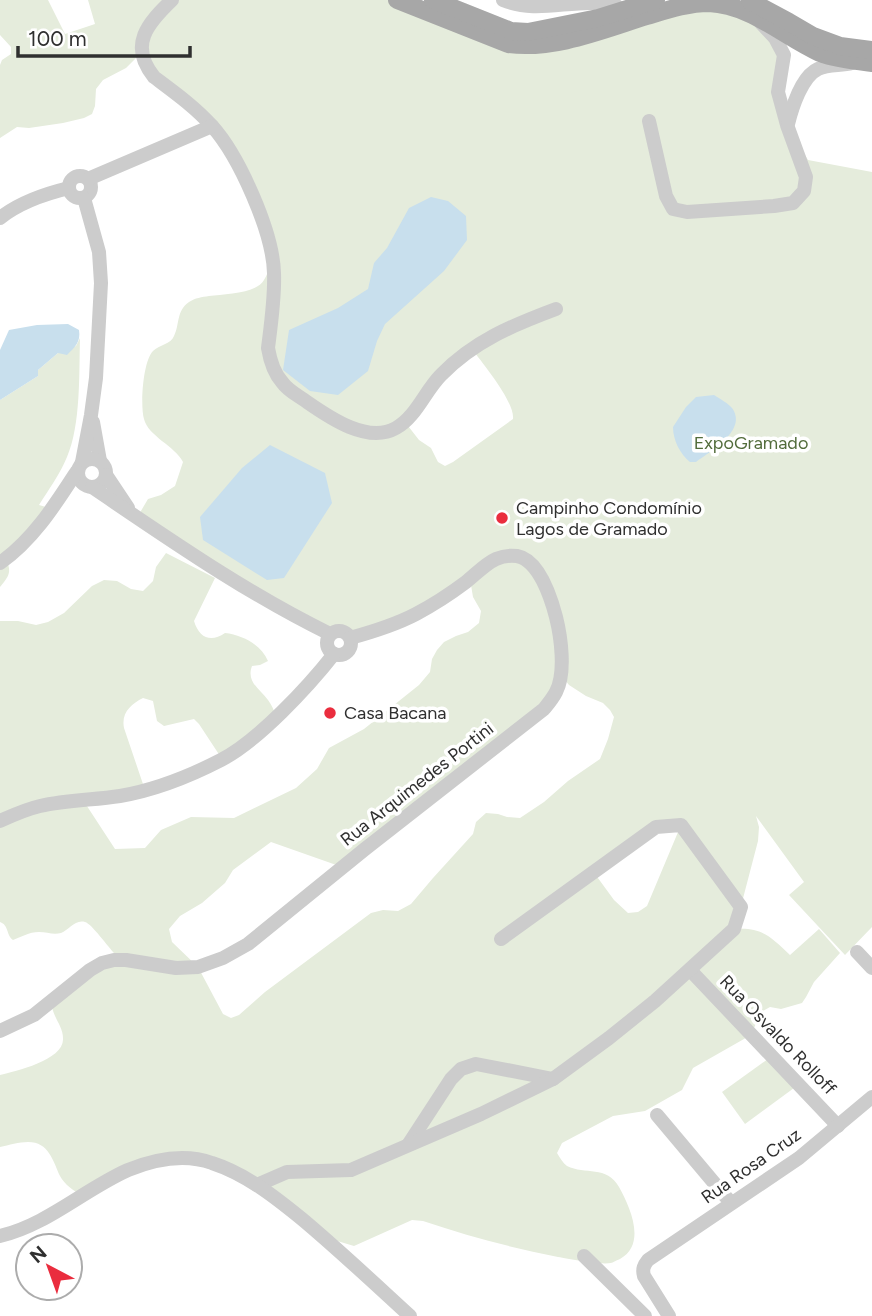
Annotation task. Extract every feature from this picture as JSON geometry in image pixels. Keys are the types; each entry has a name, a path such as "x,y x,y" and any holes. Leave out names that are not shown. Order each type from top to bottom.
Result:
{"main road":[{"path":"397,0 508,44 527,47 556,43 617,12 670,9 698,3 750,7 798,42 824,54 868,58"},
{"path":"433,0 511,31 528,32 617,12 656,0"}],"street":[{"path":"172,0 147,27 142,37 142,52 154,77 200,113 212,126 227,145 242,175 269,236 273,254 275,275 268,348 270,359 282,383 293,393 346,426 361,431 387,432 405,421 439,377 460,357 503,329 556,309"},
{"path":"503,0 515,5 536,7 580,3 617,12"},
{"path":"649,121 666,196 673,209 687,212 774,206 793,203 804,191 806,177 778,92 784,55 775,38 750,7"},
{"path":"787,125 802,87 816,69 868,58"},
{"path":"88,179 91,187 88,195 76,198 72,195 69,188 75,177 88,179 212,126"},
{"path":"0,218 27,202 69,188"},
{"path":"84,198 99,252 102,283 96,378 84,476"},
{"path":"84,476 102,483 103,468 91,415"},
{"path":"0,563 31,536 84,476 91,458 103,468 133,514"},
{"path":"84,476 151,528 256,594 330,634"},
{"name":"Rua Arquimedes Portini","path":"0,1031 34,1015 102,963 126,960 176,968 198,967 223,958 248,944 544,709 557,691 561,674 556,620 549,595 540,575 530,563 520,557 507,556 494,560 453,592 416,614 350,638"},
{"path":"339,630 344,631 350,638 350,648 343,654 334,654 327,647 330,634 339,630"},
{"path":"0,821 39,806 120,796 145,790 171,782 222,759 250,740 276,716 334,654"},
{"path":"257,1185 287,1172 351,1170 481,1114 553,1079 609,1038 690,970 734,929 741,907 681,825 656,827 501,939"},
{"path":"857,952 872,968"},
{"name":"Rua Osvaldo Rolloff","path":"690,970 838,1126"},
{"path":"408,1146 451,1079 461,1069 476,1064 553,1079"},
{"name":"Rua Rosa Cruz","path":"669,1316 643,1276 644,1265 648,1260 799,1158 872,1097"},
{"path":"657,1115 731,1203"},
{"path":"0,1236 36,1221 106,1180 150,1162 170,1158 211,1162 238,1174 277,1199 324,1237 410,1316"},
{"path":"584,1256 645,1316"}],"green space":[{"name":"ExpoGramado","path":"0,0 48,0 65,34 95,24 88,0 397,0 507,44 732,6 781,46 778,83 787,125 808,160 872,172 872,927 845,955 789,895 804,882 756,816 759,827 758,841 735,929 766,934 790,955 819,929 840,953 814,982 802,1003 781,1009 770,1007 761,1012 751,1035 693,1068 682,1090 645,1111 613,1116 562,1143 557,1153 566,1165 608,1176 614,1180 623,1195 634,1225 634,1235 633,1244 620,1259 612,1263 584,1262 524,1250 412,1220 354,1246 324,1237 211,1162 170,1158 81,1195 64,1182 49,1153 41,1145 25,1142 0,1147 0,1075 38,1063 62,1046 62,1030 52,1007 115,954 85,922 75,923 61,933 35,932 13,940 5,925 0,922 0,621 36,625 48,622 64,613 92,586 104,580 117,581 131,589 143,591 153,581 156,567 166,553 215,578 194,621 202,635 210,638 225,633 238,636 256,646 265,655 268,661 252,666 251,677 276,716 222,759 194,719 164,726 157,721 153,701 143,698 128,710 124,718 124,728 145,790 83,800 115,849 145,848 161,830 191,817 234,818 296,788 317,769 329,748 364,729 419,685 430,672 437,650 444,642 468,632 479,623 481,611 473,597 470,579 416,614 348,634 339,630 330,634 138,516 148,499 175,486 183,462 151,431 144,419 143,384 150,356 153,351 172,339 180,314 189,302 201,297 240,292 260,285 270,268 273,255 227,145 154,77 141,53 126,68 103,80 96,89 92,114 63,123 17,127 0,138 0,65 2,60 11,54 11,47 0,35","holes":["472,349 504,393 513,419 445,466 438,462 431,448 419,440 405,422","561,675 569,685 603,703 610,710 614,717 600,759 520,818 486,813 476,822 473,834 411,904 398,911 383,910 371,913 265,992 239,1015 231,1018 223,1014 198,967 172,942 169,929 180,916 202,903 225,883 233,870 271,842 342,867 557,690","681,825 647,906 638,912 628,913 614,900 595,874 656,827"]},
{"path":"80,338 78,399 72,444 61,469 39,505 53,509 6,559 9,574 0,587 0,400 38,376 38,370 58,353 76,346"},
{"path":"768,1059 794,1088 745,1124 722,1092"}],"water":[{"path":"431,197 448,201 466,216 467,240 444,271 385,324 368,371 338,395 310,391 283,370 289,330 338,308 368,289 374,263 387,248 409,208"},
{"path":"68,324 79,330 78,341 73,349 67,355 58,353 38,370 38,376 0,400 0,350 9,330 37,325"},
{"path":"714,395 732,408 736,416 735,424 732,432 718,446 696,462 690,462 678,446 673,427 696,397"},
{"path":"270,445 325,473 332,503 284,578 267,580 203,540 200,517 242,468"}],"place":[{"name":"Campinho Condomínio Lagos de Gramado","path":"502,518"},
{"name":"Casa Bacana","path":"330,713"}]}
